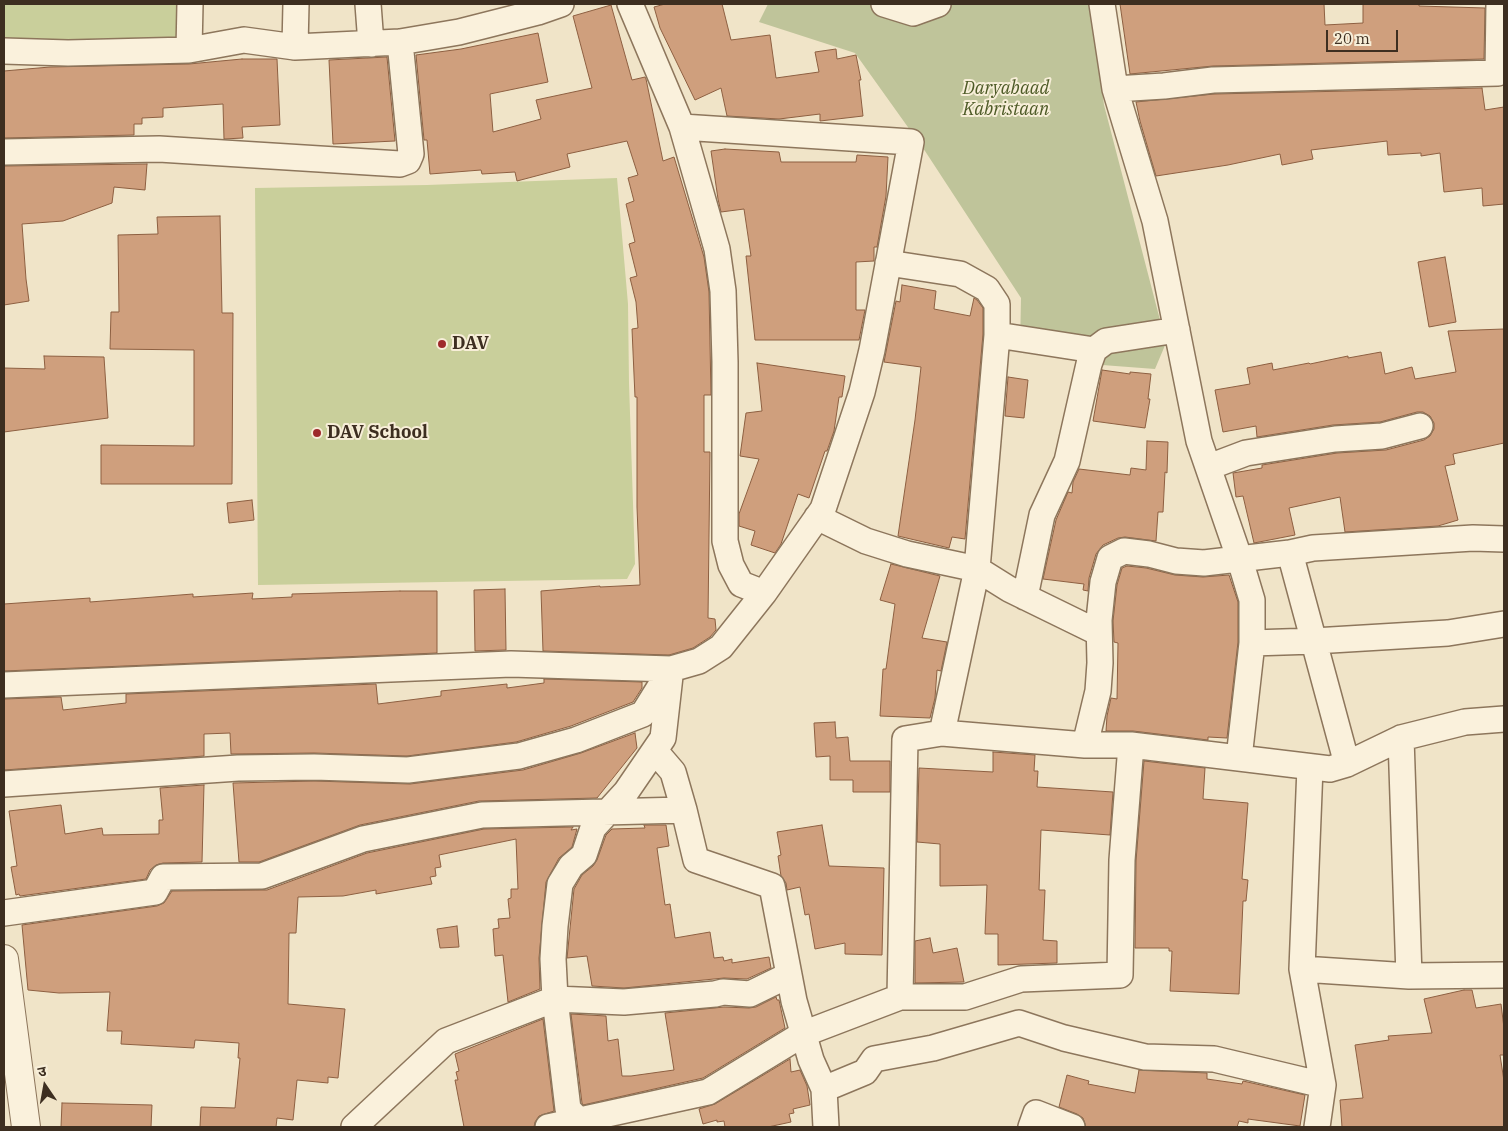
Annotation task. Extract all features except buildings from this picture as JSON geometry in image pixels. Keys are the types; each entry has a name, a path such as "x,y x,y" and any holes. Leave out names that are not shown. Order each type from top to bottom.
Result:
{"street":[{"path":"189,50 190,4"},
{"path":"295,47 296,4"},
{"path":"368,4 371,44"},
{"path":"4,51 68,53 189,50 244,40 295,47 400,42 459,32 538,12 561,4"},
{"path":"630,4 682,127 717,250 723,291 725,362 725,541 731,565 741,584 764,593"},
{"path":"884,4 913,13 938,4"},
{"path":"1102,4 1116,88 1155,221 1199,441 1252,600 1252,643 1239,758"},
{"path":"1116,88 1164,86 1214,80 1498,73 1499,4"},
{"path":"4,152 159,149 400,164 408,161 411,154 400,42"},
{"path":"4,685 511,664 671,669 699,661 721,646 764,593 823,509 862,392 872,350 910,142 682,127"},
{"path":"888,264 960,274 987,289 996,304 997,335 977,569 942,733"},
{"path":"1025,597 1042,515 1067,461 1089,364 1094,350 1106,341 1177,330"},
{"path":"997,335 1094,350"},
{"path":"1209,468 1246,453 1335,439 1382,436 1420,426"},
{"path":"817,517 866,541 907,554 977,569 1009,589 1099,633"},
{"path":"1085,744 1098,691 1100,663 1099,620 1103,582 1110,558 1124,551 1148,554 1176,561 1204,563 1240,560 1313,548 1473,538 1504,539"},
{"path":"1290,553 1347,764"},
{"path":"1252,643 1448,633 1504,624"},
{"path":"580,1124 568,1109 555,998 553,959 560,884 572,866 584,855 594,828 626,792 663,738 671,669"},
{"path":"4,784 238,768 314,767 408,770 519,756 576,740 642,714 671,669"},
{"path":"900,997 905,739 942,733 1085,744 1132,745 1330,770 1347,764 1400,738 1465,722 1504,719"},
{"path":"1400,738 1409,976"},
{"path":"548,1127 580,1124 708,1092 803,1034 900,997 966,997 1021,979 1120,975 1122,860 1132,745"},
{"path":"654,751 673,772 696,860 772,886 794,1001 811,1060 824,1089 826,1127"},
{"path":"1310,767 1302,969 1323,1085 1317,1127"},
{"path":"4,913 155,892 163,877 262,876 363,840 482,815 684,810"},
{"path":"4,959 26,1127"},
{"path":"1302,969 1409,976 1504,975"},
{"path":"354,1127 446,1041 555,998 624,1002 723,992 750,994 789,976"},
{"path":"824,1089 865,1072 874,1059 933,1048 1019,1023 1064,1038 1145,1057 1214,1059 1323,1085"},
{"path":"1031,1127 1036,1113 1072,1127"}],"green space":[{"path":"4,4 179,4 178,37 4,41"},
{"name":"Daryabaad Kabristaan","path":"768,4 1091,4 1104,105 1166,343 1155,369 1089,364 1020,348 1021,298 925,151 855,53 759,22"},
{"name":"DAV","path":"617,178 628,304 635,564 627,579 258,585 255,188 427,185"}],"place":[{"name":"DAV","path":"442,344"},
{"name":"DAV School","path":"317,433"}]}
